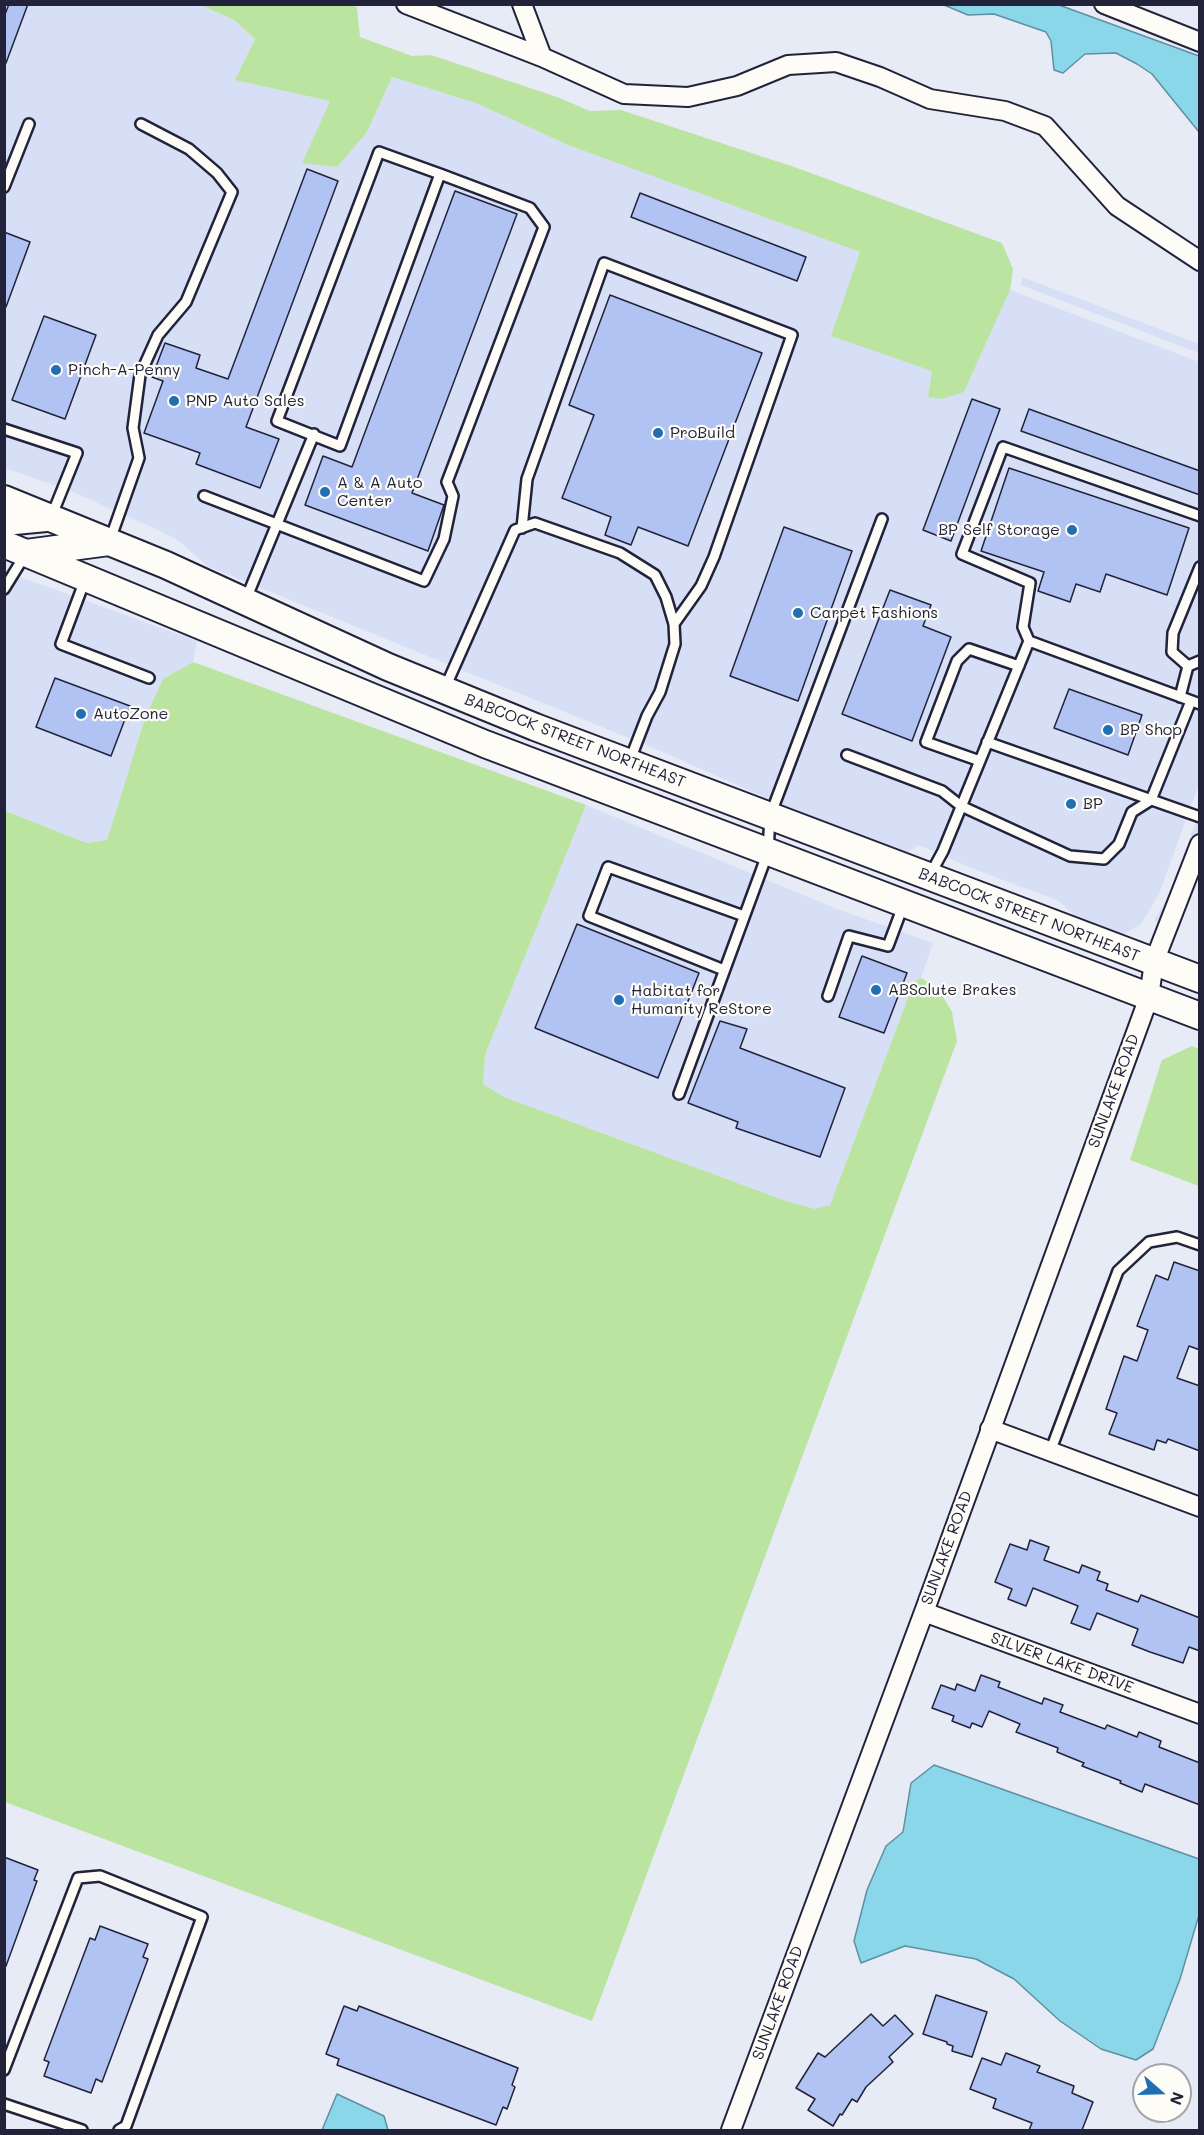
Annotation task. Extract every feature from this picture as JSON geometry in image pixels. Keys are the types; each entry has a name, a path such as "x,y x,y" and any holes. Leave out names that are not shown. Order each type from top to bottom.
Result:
{"main road":[{"name":"BABCOCK STREET NORTHEAST","path":"4,499 109,542 444,690 1200,979"},
{"path":"4,522 51,518"},
{"path":"15,549 109,542"},
{"name":"BABCOCK STREET NORTHEAST","path":"15,549 485,744 1200,1016"}],"street":[{"path":"406,4 542,57 624,94 688,97 737,87 788,65 836,62 930,99 1005,111 1045,126 1117,206 1200,261"},
{"path":"522,4 542,57"},
{"path":"1104,4 1200,42"},
{"path":"1170,242 1200,252"},
{"name":"SUNLAKE ROAD","path":"730,2130 924,1612 1149,997 1154,963 1200,844"},
{"path":"990,1430 1200,1507"},
{"name":"SILVER LAKE DRIVE","path":"924,1612 1200,1714"}],"lane":[{"path":"4,187 29,124"},
{"path":"109,542 139,458 133,428 140,375 158,335 186,302 232,192 217,172 189,149 141,124"},
{"path":"204,496 424,581 444,539 453,496 447,482 544,227 530,208 440,174 380,152 277,421 340,446 440,174"},
{"path":"522,528 526,479 604,263 792,335 714,557 701,586 674,624"},
{"path":"4,429 77,453 51,518"},
{"path":"245,602 314,434"},
{"path":"929,877 943,850 1029,641 1023,627 1030,583 962,554 1003,447 1200,516"},
{"path":"679,1094 768,852 770,816 882,519"},
{"path":"444,690 515,530 536,523 620,553 655,575 666,597 674,624 675,644 668,669 629,762"},
{"path":"4,589 15,549"},
{"path":"1188,666 1172,652 1173,633 1200,567"},
{"path":"86,578 61,644 149,678"},
{"path":"847,755 942,791 961,806 1070,856 1104,859 1119,844 1132,812 1151,800 1195,703 1029,641"},
{"path":"980,761 926,742 957,661 969,649 1019,666"},
{"path":"1188,666 1200,661"},
{"path":"1180,697 1188,666"},
{"path":"987,742 1200,817"},
{"path":"724,970 589,916 608,867 744,916"},
{"path":"828,996 849,936 888,946 903,904"},
{"path":"1050,1452 1118,1271 1149,1242 1177,1237 1200,1245"},
{"path":"4,2070 78,1878 100,1876 202,1917 126,2126 119,2130"},
{"path":"4,2104 82,2130"}],"shaded area":[{"path":"4,5 201,5 234,20 255,39 236,80 330,101 303,163 367,132 392,77 476,103 568,145 861,252 832,336 932,371 928,396 964,392 1010,290 1199,362 1199,784 1159,894 1141,924 1122,935 1101,932 1086,926 1059,901 971,868 919,845 906,853 895,853 663,752 207,566 179,541 156,529 73,492 5,468"},
{"path":"1022,277 1199,344 1199,353 1021,285"},
{"path":"4,571 197,641 193,662 163,679 145,718 107,840 87,843 5,811"},
{"path":"586,805 837,909 933,943 921,978 914,982 830,1205 815,1210 789,1202 504,1097 483,1084 485,1055"},
{"path":"1199,814 1199,871 1178,930 1154,921 1168,897"}],"green space":[{"path":"201,5 351,5 357,7 360,37 412,56 431,55 557,97 590,111 621,110 797,168 1002,243 1013,269 1010,290 964,392 942,399 928,397 932,371 831,336 860,252 568,145 476,103 392,77 367,132 337,167 302,163 330,101 235,80 255,39 234,20"},
{"path":"193,662 586,805 485,1055 483,1084 504,1097 789,1202 815,1209 830,1205 914,982 921,978 937,987 952,1012 957,1041 592,2021 5,1802 5,811 87,843 107,840 145,718 163,679"},
{"path":"1192,1046 1199,1049 1199,1186 1130,1160 1162,1060"}],"water":[{"path":"944,5 1059,5 1199,56 1199,132 1152,74 1116,53 1085,54 1063,73 1054,70 1051,41 1046,32 994,14 968,15"},
{"path":"934,1765 1199,1859 1199,1915 1180,1979 1153,2049 1136,2060 1101,2049 1060,2021 1014,1979 976,1959 905,1946 861,1963 854,1941 867,1890 886,1846 903,1832 911,1783"},
{"path":"337,2094 384,2116 388,2130 322,2130"}],"building":[{"path":"9,4 28,4 6,63 4,62 4,17"},
{"path":"307,169 338,181 246,427 279,439 260,488 196,464 200,453 144,433 163,381 152,377 165,343 200,355 196,368 228,379"},
{"path":"455,191 517,214 412,493 444,505 428,551 305,505 323,456 352,467"},
{"path":"640,193 806,257 797,281 631,217"},
{"path":"4,232 30,242 6,307 4,307"},
{"path":"610,295 762,353 688,546 638,527 631,545 605,535 611,517 562,498 594,415 569,405"},
{"path":"44,316 96,335 65,419 12,400"},
{"path":"972,399 1000,409 951,541 923,530"},
{"path":"1029,409 1200,471 1200,495 1021,431"},
{"path":"1009,468 1189,528 1167,595 1106,574 1100,592 1076,584 1070,602 1038,591 1044,572 981,551"},
{"path":"784,527 852,551 798,701 730,676"},
{"path":"890,590 931,605 923,626 951,637 912,741 842,714"},
{"path":"55,678 130,706 111,756 36,727"},
{"path":"1069,689 1142,715 1128,755 1054,728"},
{"path":"577,924 699,973 658,1078 535,1028"},
{"path":"862,956 907,973 884,1033 839,1017"},
{"path":"720,1021 747,1029 740,1048 845,1088 820,1157 736,1128 738,1122 688,1103"},
{"path":"1174,1262 1200,1271 1200,1350 1189,1346 1177,1378 1200,1386 1200,1451 1168,1439 1166,1443 1157,1440 1154,1450 1109,1434 1117,1413 1106,1409 1124,1356 1137,1361 1148,1330 1137,1326 1156,1275 1168,1280"},
{"path":"1030,1540 1049,1547 1044,1560 1079,1573 1082,1565 1100,1572 1097,1580 1108,1584 1106,1590 1138,1602 1141,1595 1200,1618 1200,1651 1189,1647 1183,1663 1132,1645 1138,1629 1097,1613 1090,1630 1071,1623 1078,1606 1033,1588 1026,1606 1008,1599 1012,1589 995,1582 1010,1544 1027,1550"},
{"path":"981,1675 1000,1682 998,1687 1042,1704 1044,1698 1063,1705 1060,1712 1105,1729 1107,1725 1137,1737 1139,1732 1161,1741 1159,1747 1200,1763 1200,1805 1145,1784 1142,1792 1120,1783 1121,1781 1082,1766 1084,1763 1057,1752 1058,1748 1016,1732 1020,1724 989,1711 982,1727 972,1723 970,1728 952,1721 954,1716 932,1708 941,1685 955,1690 957,1684 975,1691"},
{"path":"4,1857 38,1870 34,1880 37,1881 6,1966 4,1965"},
{"path":"100,1926 148,1944 143,1957 148,1959 102,2082 96,2079 91,2093 44,2076 49,2062 44,2060 90,1938 95,1940"},
{"path":"936,1995 987,2012 972,2057 952,2051 953,2046 947,2042 923,2034"},
{"path":"344,2006 357,2011 359,2006 518,2068 512,2085 515,2087 507,2109 503,2107 496,2125 337,2065 339,2059 326,2054"},
{"path":"871,2014 883,2026 895,2015 913,2034 889,2057 893,2062 866,2087 857,2102 852,2099 833,2126 808,2110 815,2099 796,2088 818,2053 825,2057"},
{"path":"1006,2053 1040,2066 1037,2072 1074,2086 1072,2093 1093,2102 1082,2130 1029,2130 1032,2123 993,2108 996,2099 970,2089 982,2058 1001,2065"}],"place":[{"name":"Pinch-A-Penny","path":"56,370"},
{"name":"PNP Auto Sales","path":"174,401"},
{"name":"ProBuild","path":"658,433"},
{"name":"A & A Auto Center","path":"325,492"},
{"name":"BP Self Storage","path":"1072,530"},
{"name":"Carpet Fashions","path":"798,613"},
{"name":"AutoZone","path":"81,714"},
{"name":"BP Shop","path":"1108,730"},
{"name":"BP","path":"1071,804"},
{"name":"ABSolute Brakes","path":"876,990"},
{"name":"Habitat for Humanity ReStore","path":"619,1000"}]}
